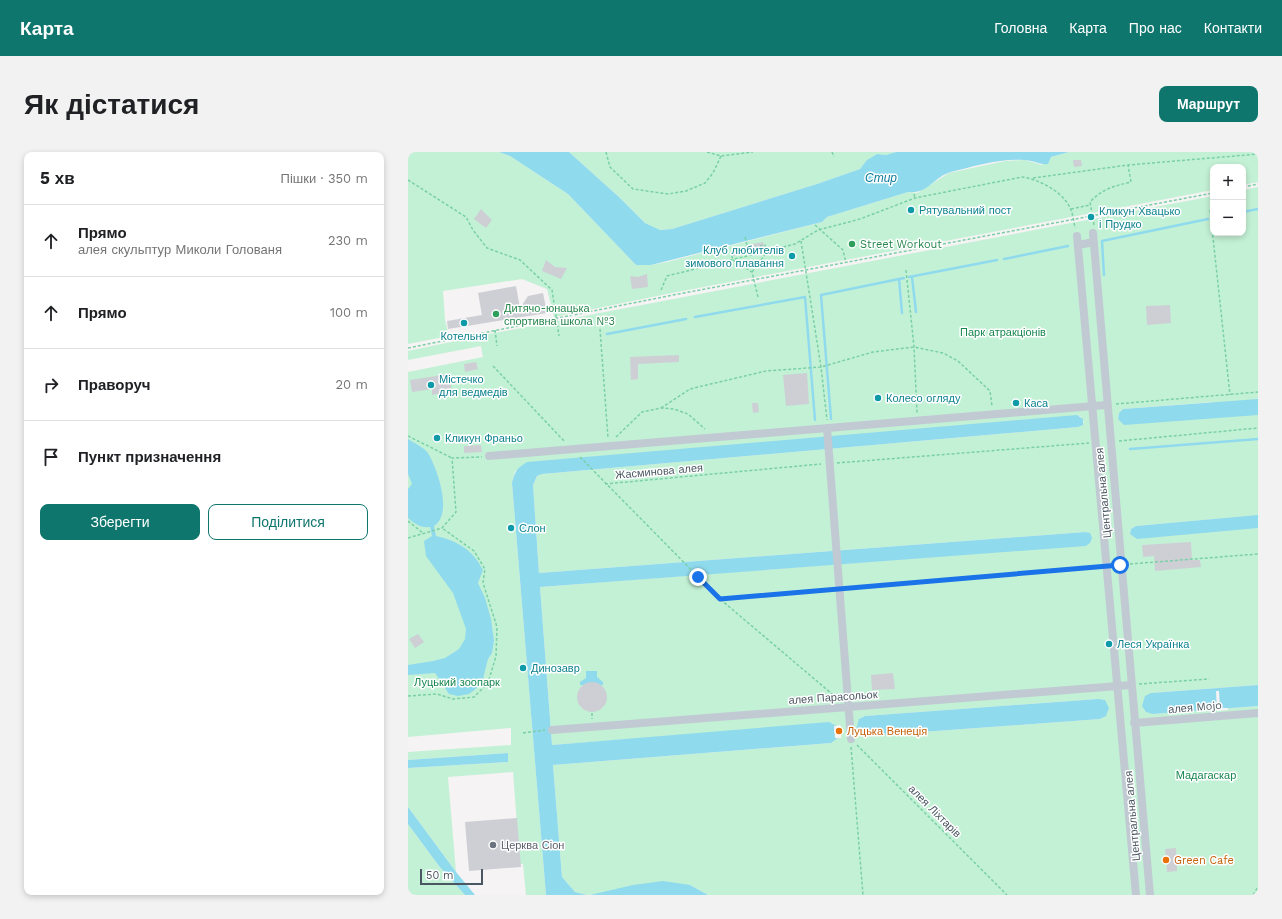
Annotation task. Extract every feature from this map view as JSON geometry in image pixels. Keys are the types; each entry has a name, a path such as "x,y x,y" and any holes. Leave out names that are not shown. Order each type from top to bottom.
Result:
{"street":[{"name":"Центральна алея","path":"1093,229 1106,405 1150,895"},
{"name":"Центральна алея","path":"1076,232 1136,895"},
{"path":"1078,245 1094,242"},
{"path":"489,456 1106,405"},
{"path":"827,428 847,707 851,739"},
{"path":"1094,443 1110,441"},
{"path":"1106,566 1120,565"},
{"name":"алея Парасольок","path":"552,730 1131,685"},
{"name":"алея Mojo","path":"1134,723 1258,713"},
{"path":"1134,873 1148,872"}],"path":[{"path":"606,152 610,167 633,189 668,194 686,191 705,183 714,173 721,156"},
{"path":"707,152 721,156 753,152"},
{"path":"832,152 834,157"},
{"path":"661,290 667,276 795,244 818,230 860,219 915,198 1022,177 1033,178 1128,165 1258,154"},
{"path":"1093,229 1090,202 1098,193 1107,188 1131,182 1128,165"},
{"path":"1033,178 1065,200 1071,209 1076,232"},
{"path":"408,180 466,217 473,230 487,248 520,260 552,290 559,336"},
{"path":"1246,186 1258,184"},
{"path":"914,194 915,198"},
{"path":"408,348 754,280 1210,194"},
{"path":"1071,209 1090,205"},
{"path":"814,225 843,250 846,263"},
{"path":"1213,236 1230,394"},
{"path":"745,237 748,249"},
{"path":"801,240 821,367 827,428"},
{"path":"758,297 752,272 733,260 731,253 765,245 767,252"},
{"path":"752,272 767,252"},
{"path":"906,270 914,347 917,420"},
{"path":"600,329 608,446"},
{"path":"495,330 497,346"},
{"path":"661,408 678,395 690,389 766,371 821,367 873,352 914,347 943,353 958,361 990,391 992,414"},
{"path":"493,366 594,473 720,599 847,707"},
{"path":"1106,405 1258,392"},
{"path":"608,446 642,412 661,408 674,409 688,414 714,437"},
{"path":"1110,441 1258,428"},
{"path":"408,436 452,458 489,456"},
{"name":"Жасминова алея","path":"605,484 1094,443"},
{"path":"408,538 442,528 456,512 452,458"},
{"path":"408,521 423,533"},
{"path":"408,696 438,694 453,699 474,697 488,683 496,656 497,627 483,583 485,569 474,551 442,528"},
{"path":"1120,565 1258,554"},
{"path":"720,599 1106,566"},
{"path":"1131,685 1209,679"},
{"path":"523,733 552,730"},
{"path":"851,739 863,895"},
{"name":"алея Ліхтарів","path":"851,739 1007,895"},
{"path":"1253,895 1258,887"}],"green space":[{"path":"408,152 499,152 510,156 568,194 636,265 651,265 822,222 827,217 908,192 917,193 949,173 1005,161 1025,160 1042,165 1051,157 1069,152 1258,152 1258,182 1246,184 1246,164 1210,164 1210,191 672,293 554,317 547,289 522,279 443,291 445,320 449,336 408,344"},
{"path":"569,152 896,152 886,155 877,154 868,160 860,169 817,184 672,229 659,230 645,223 620,198"},
{"path":"1258,187 1258,685 1151,693 1153,714 1258,706 1258,895 708,895 690,885 587,895 575,892 562,877 553,765 831,743 833,723 552,745 540,587 1088,545 1087,532 1085,532 539,573 533,485 537,476 542,474 1078,427 1084,422 1080,416 515,471 512,483 546,895 526,895 523,864 520,864 513,772 448,777 456,872 408,807 408,768 508,762 508,753 408,760 408,752 511,745 511,728 408,737 408,372 483,357 481,346 408,360 408,351 479,336 1210,197 1210,236 1246,236 1246,189","holes":["1214,402 1118,419 1119,413 1123,409","1226,518 1130,534 1131,529 1136,526","1098,699 1103,718 1100,719 867,736 860,734 862,717 865,716"]},
{"path":"408,824 439,866 465,895 408,895"}],"water":[{"name":"Стир","path":"499,152 569,152 620,198 645,223 660,230 672,229 817,184 860,169 867,160 877,154 886,155 896,152 1069,152 1051,157 1048,164 1027,160 1006,160 951,172 945,174 921,190 908,192 827,217 822,222 651,265 636,265 568,194 510,156"},
{"path":"1258,399 1258,415 1124,425 1118,419 1119,413 1123,409"},
{"path":"1077,415 1083,419 1083,425 1078,427 542,474 537,476 533,485 539,573 1085,532 1090,533 1092,538 1090,543 1086,546 540,587 552,745 829,722 839,727 839,737 831,743 553,765 562,877 575,892 587,895 546,895 512,483 515,473 521,466 527,462"},
{"path":"408,439 427,451 439,480 443,502 440,520 434,526 436,536 464,547 475,557 483,570 478,583 485,598 491,619 494,641 492,653 488,659 483,679 477,688 469,694 458,696 449,694 435,673 408,675 408,665 445,658 459,649 465,639 466,629 453,593 426,556 424,541 432,536 430,527 418,525 408,518 408,489 412,484 408,474"},
{"path":"1258,515 1258,528 1137,539 1130,534 1131,529 1136,526"},
{"path":"586,671 597,671 597,677 603,682 603,685 580,685 580,682 586,678"},
{"path":"1258,685 1258,706 1153,714 1146,712 1142,706 1145,696 1151,693"},
{"path":"1098,699 1105,700 1109,708 1106,716 1100,719 867,736 860,734 856,729 859,719 865,716"},
{"path":"508,753 508,762 408,768 408,760"},
{"path":"408,807 475,895 465,895 439,866 408,824"},
{"path":"663,881 690,885 708,895 590,895 633,885"}],"pier":[{"path":"1216,691 1219,691 1220,708 1228,708 1228,710 1217,711"},
{"path":"840,725 842,730 841,738 835,738 834,726"}],"building":[{"path":"1073,160 1081,160 1082,166 1074,167"},
{"path":"481,209 492,220 486,228 474,219"},
{"path":"763,242 765,249 755,251 753,244"},
{"path":"741,247 743,254 733,256 732,249"},
{"path":"546,260 555,267 567,268 561,279 542,271"},
{"path":"647,274 648,287 632,289 630,276 638,277"},
{"path":"516,286 520,308 528,296 543,293 547,313 448,329 447,321 482,315 478,293"},
{"path":"1170,305 1171,323 1147,325 1146,306"},
{"path":"679,355 679,362 638,364 638,379 631,380 630,357"},
{"path":"476,362 478,369 465,372 464,364"},
{"path":"807,373 809,404 786,406 783,375"},
{"name":"Містечко для ведмедів","path":"449,374 452,391 432,395 432,389 412,392 410,380"},
{"path":"752,403 758,403 759,412 753,413"},
{"path":"481,445 482,452 464,453 464,446"},
{"path":"1191,542 1192,560 1200,560 1201,567 1155,571 1154,556 1143,557 1142,545"},
{"path":"418,634 424,642 415,648 409,639"},
{"path":"893,673 895,689 872,690 871,675"},
{"path":"592,682 603,686 607,697 603,708 592,712 581,708 577,697 581,686"},
{"name":"Церква Сіон","path":"517,818 521,867 469,871 465,822"},
{"path":"1176,848 1177,871 1167,872 1165,849"}],"waterway":[{"path":"1246,211 1258,209"},
{"path":"1104,275 1102,241 1208,219"},
{"path":"1004,259 1068,246"},
{"path":"909,277 997,260"},
{"path":"912,277 916,312"},
{"path":"831,419 821,295 904,278"},
{"path":"899,279 902,313"},
{"path":"695,317 805,297 815,420"},
{"path":"607,334 686,319"},
{"path":"1130,449 1258,439"}],"place":[{"name":"Рятувальний пост","path":"911,210"},
{"name":"Кликун Хвацько і Прудко","path":"1091,217"},
{"name":"Street Workout","path":"852,244"},
{"name":"Клуб любителів зимового плавання","path":"792,256"},
{"name":"Дитячо-юнацька спортивна школа №3","path":"496,314"},
{"name":"Котельня","path":"464,323"},
{"name":"Містечко для ведмедів","path":"431,385"},
{"name":"Колесо огляду","path":"878,398"},
{"name":"Каса","path":"1016,403"},
{"name":"Кликун Франьо","path":"437,438"},
{"name":"Слон","path":"511,528"},
{"name":"Леся Українка","path":"1109,644"},
{"name":"Динозавр","path":"523,668"},
{"name":"Луцька Венеція","path":"839,731"},
{"name":"Церква Сіон","path":"493,845"},
{"name":"Green Cafe","path":"1166,860"}],"route":[{"path":"698,577 720,599 1120,565"}],"park label":[{"name":"Парк атракціонів","path":"1003,332"},
{"name":"Луцький зоопарк","path":"457,682"},
{"name":"Мадагаскар","path":"1206,775"}]}
